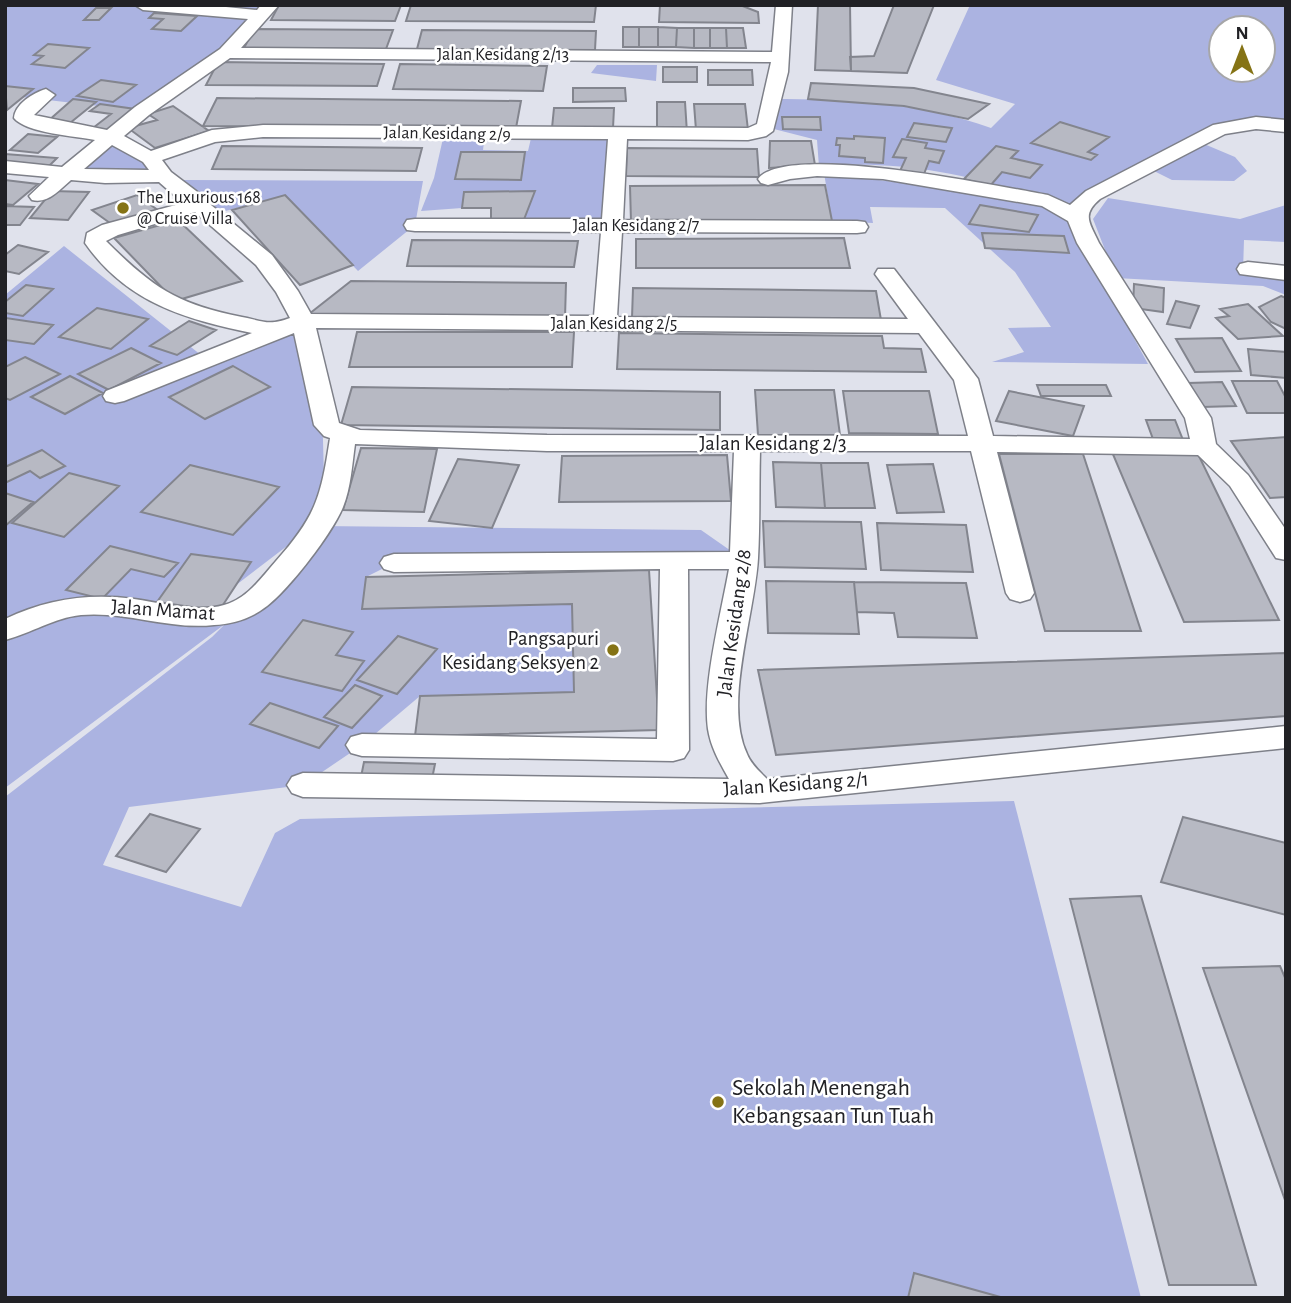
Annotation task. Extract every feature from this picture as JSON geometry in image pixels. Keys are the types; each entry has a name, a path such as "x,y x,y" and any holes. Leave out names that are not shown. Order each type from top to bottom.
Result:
{"street":[{"path":"143,5 266,10"},
{"path":"780,57 784,5"},
{"path":"39,196 142,111 226,53 266,10"},
{"name":"Jalan Kesidang 2/13","path":"226,53 780,57"},
{"name":"Jalan Kesidang 2/9","path":"149,158 212,136 236,133 748,134 766,127 780,57"},
{"path":"46,95 24,111 24,118 35,123 111,137 149,158 164,176 201,204 264,260 287,291 303,321 327,425 343,435"},
{"path":"1286,126 1256,123 1220,129 1093,195 1080,205 1077,217 1088,243 1198,418 1203,447 1215,454 1255,504 1286,552"},
{"path":"605,324 618,135"},
{"path":"5,167 105,177 164,176"},
{"path":"768,179 788,173 817,170 883,173 1048,201 1077,217"},
{"path":"201,204 99,234 95,238 96,243 135,280 166,302 183,309 274,331"},
{"name":"Jalan Kesidang 2/7","path":"415,225 857,227"},
{"path":"1248,270 1286,273"},
{"path":"886,274 966,379 1020,593"},
{"name":"Jalan Kesidang 2/5","path":"115,396 303,321 926,326"},
{"name":"Jalan Kesidang 2/3","path":"343,435 547,443 984,443 1203,447"},
{"name":"Jalan Mamat","path":"5,631 33,616 66,607 97,605 195,617 247,608 265,593 325,517 333,492 343,435"},
{"name":"Jalan Kesidang 2/8","path":"747,443 744,560 722,705 724,731 730,753 742,774 760,790"},
{"path":"1255,504 1286,503"},
{"path":"394,563 744,560"},
{"path":"362,745 673,750 674,562"},
{"name":"Jalan Kesidang 2/1","path":"303,785 760,790 1286,737"}],"shaded area":[{"path":"5,5 268,5 226,53 142,111 5,95"},
{"path":"970,5 1286,5 1286,126 1256,123 1197,141 1235,157 1247,171 1234,181 1172,180 1146,167 1065,211 1148,364 992,362 1024,352 1008,328 1051,327 1015,272 945,208 870,207 873,223 832,221 824,173 1043,201 990,183 933,171 875,165 819,167 817,140 766,127 772,99 883,104 938,113 991,128 1015,104 936,80"},
{"path":"597,65 657,65 656,81 591,73"},
{"path":"444,134 485,134 483,150 528,151 532,134 618,135 612,226 523,222 534,191 464,192 462,208 421,211 434,178"},
{"path":"110,137 164,176 64,173"},
{"path":"181,180 423,181 415,225 358,271 285,195 218,213"},
{"path":"1108,198 1240,219 1286,205 1286,242 1244,240 1243,271 1286,280 1286,295 1263,286 1116,278 1093,219"},
{"name":"Sekolah Menengah Kebangsaan Tun Tuah","path":"64,246 206,359 303,321 322,402 325,517 197,615 229,619 319,526 701,530 744,560 394,563 366,577 363,609 572,604 574,692 420,696 362,745 303,785 129,807 103,865 241,907 275,833 300,819 1014,801 1141,1298 5,1298 5,797 212,637 225,624 5,788 5,295"}],"building":[{"path":"279,5 401,5 395,21 271,20"},
{"path":"411,5 596,5 594,22 406,21"},
{"path":"660,5 740,5 758,12 759,23 659,22"},
{"path":"818,5 850,5 851,71 815,70"},
{"path":"894,5 934,5 907,73 851,71 850,57 874,56"},
{"path":"96,8 111,8 99,20 84,20"},
{"path":"154,13 197,16 181,31 152,29 163,19 149,18"},
{"path":"623,27 639,27 639,47 623,47"},
{"path":"639,27 658,27 658,47 639,47"},
{"path":"658,27 677,28 676,47 658,47"},
{"path":"677,28 694,28 694,48 676,47"},
{"path":"694,28 710,28 710,48 694,48"},
{"path":"710,28 726,28 727,48 710,48"},
{"path":"726,28 743,28 746,48 727,48"},
{"path":"254,29 393,30 386,49 244,48"},
{"path":"422,30 596,31 595,50 417,49"},
{"path":"48,44 89,48 65,68 32,64 43,56 34,55"},
{"path":"218,62 384,64 377,86 206,85"},
{"path":"400,64 547,66 543,91 393,89"},
{"path":"663,67 697,67 697,82 663,82"},
{"path":"708,70 752,70 753,85 708,85"},
{"path":"101,80 136,85 113,102 77,96"},
{"path":"811,83 914,88 989,104 968,119 904,106 808,99"},
{"path":"5,86 33,89 7,110"},
{"path":"573,88 625,88 626,101 573,102"},
{"path":"217,98 521,101 516,128 203,126"},
{"path":"73,99 96,102 70,123 48,121"},
{"path":"657,102 685,102 687,133 657,133"},
{"path":"100,104 135,109 103,133 89,131 111,114 90,111"},
{"path":"694,104 745,104 748,130 696,130"},
{"path":"173,106 209,131 155,148 128,128 157,120 148,114"},
{"path":"554,108 614,108 613,128 552,128"},
{"path":"782,117 820,117 821,130 783,129"},
{"path":"1060,122 1109,137 1088,152 1097,155 1091,160 1031,143"},
{"path":"914,123 952,128 946,142 907,137"},
{"path":"28,134 57,137 38,153 10,150"},
{"path":"854,136 885,138 883,163 865,162 865,158 839,156 840,145 836,145 837,138 854,139"},
{"path":"902,139 927,143 925,148 944,151 939,163 929,161 924,174 900,171 906,158 893,157"},
{"path":"770,141 811,141 815,165 769,168"},
{"path":"222,146 422,148 416,171 212,169"},
{"path":"996,146 1018,151 1011,158 1042,165 1030,178 1002,172 990,186 964,179"},
{"path":"627,148 757,149 759,177 626,176"},
{"path":"461,152 525,152 521,180 455,179"},
{"path":"5,154 57,158 48,167 5,164"},
{"path":"5,180 38,184 13,205 5,204"},
{"path":"825,185 832,221 631,222 630,186"},
{"path":"52,191 89,192 68,220 30,218"},
{"path":"535,191 523,222 491,222 491,208 462,208 464,192"},
{"path":"137,195 159,211 114,226 92,210"},
{"path":"285,195 353,265 300,285 232,210"},
{"path":"980,205 1038,215 1029,232 969,224"},
{"path":"5,206 34,207 20,225 5,225"},
{"path":"178,220 242,281 175,301 114,238"},
{"path":"982,233 1064,236 1069,253 985,248"},
{"path":"844,238 850,268 636,268 636,239"},
{"path":"412,240 578,241 574,267 407,266"},
{"path":"18,245 48,252 19,274 5,271 5,255"},
{"path":"351,281 566,283 565,318 309,314"},
{"path":"1134,284 1164,288 1163,312 1133,308"},
{"path":"26,285 53,289 23,316 5,313 5,302"},
{"path":"633,288 876,291 881,320 632,318"},
{"path":"1281,296 1286,298 1286,329 1271,322 1259,307"},
{"path":"1176,301 1199,306 1190,328 1167,324"},
{"path":"1248,304 1283,336 1238,339 1216,318 1229,316 1220,309"},
{"path":"97,308 148,319 111,349 59,337"},
{"path":"5,319 53,325 34,344 5,340"},
{"path":"189,321 216,330 177,355 150,346"},
{"path":"357,332 574,332 572,367 349,367"},
{"path":"619,333 882,336 884,348 921,349 926,372 617,369"},
{"path":"1222,338 1241,371 1195,372 1176,339"},
{"path":"131,348 161,363 109,390 78,374"},
{"path":"1248,349 1286,352 1286,378 1251,375"},
{"path":"25,357 60,374 10,400 5,398 5,367"},
{"path":"233,366 270,387 205,419 169,397"},
{"path":"70,376 103,393 65,414 31,397"},
{"path":"1232,381 1277,381 1286,398 1286,413 1247,413"},
{"path":"1222,382 1236,406 1202,407 1189,383"},
{"path":"1037,385 1106,385 1111,396 1041,396"},
{"path":"352,387 720,392 720,430 341,425"},
{"path":"755,390 834,390 840,435 758,435"},
{"path":"843,391 929,391 938,434 849,433"},
{"path":"1009,391 1084,406 1073,436 996,421"},
{"path":"1146,420 1175,420 1183,440 1153,439"},
{"path":"1286,437 1286,497 1270,498 1231,441"},
{"path":"361,448 437,449 424,512 343,510"},
{"path":"42,450 65,466 40,478 30,471 5,483 5,467"},
{"path":"1196,450 1279,620 1184,622 1112,452"},
{"path":"999,454 1083,454 1141,631 1045,631"},
{"path":"727,455 731,501 559,502 562,456"},
{"path":"458,459 519,465 492,528 429,521"},
{"path":"773,462 821,463 825,508 776,507"},
{"path":"821,463 868,463 875,508 825,508"},
{"path":"933,464 944,512 897,513 887,465"},
{"path":"190,465 279,487 233,535 141,512"},
{"path":"69,473 119,486 64,537 12,523"},
{"path":"5,493 33,502 5,526"},
{"path":"763,521 861,522 866,569 765,567"},
{"path":"877,523 966,525 973,572 881,570"},
{"path":"110,546 178,563 164,577 131,569 102,599 66,590"},
{"path":"191,554 251,562 219,611 157,602"},
{"name":"Pangsapuri Kesidang Seksyen 2","path":"649,570 659,730 415,736 420,696 574,692 572,604 362,609 366,577"},
{"path":"766,581 854,582 859,634 768,633"},
{"path":"854,582 966,583 977,638 898,637 894,613 857,612"},
{"path":"303,620 353,632 336,655 364,661 342,691 262,672"},
{"path":"398,636 437,649 397,694 357,680"},
{"path":"1286,653 1286,716 776,755 758,670"},
{"path":"355,685 382,696 352,728 324,717"},
{"path":"270,703 338,726 319,748 250,724"},
{"path":"364,762 435,764 432,779 361,777"},
{"path":"150,814 200,829 166,872 116,856"},
{"path":"1183,817 1286,843 1286,915 1161,882"},
{"path":"1141,896 1256,1285 1169,1285 1070,899"},
{"path":"1280,966 1286,980 1286,1203 1203,968"},
{"path":"914,1273 1004,1298 908,1298"}],"place":[{"name":"The Luxurious 168 @ Cruise Villa","path":"123,208"},
{"name":"Pangsapuri Kesidang Seksyen 2","path":"613,650"},
{"name":"Sekolah Menengah Kebangsaan Tun Tuah","path":"718,1102"}]}
